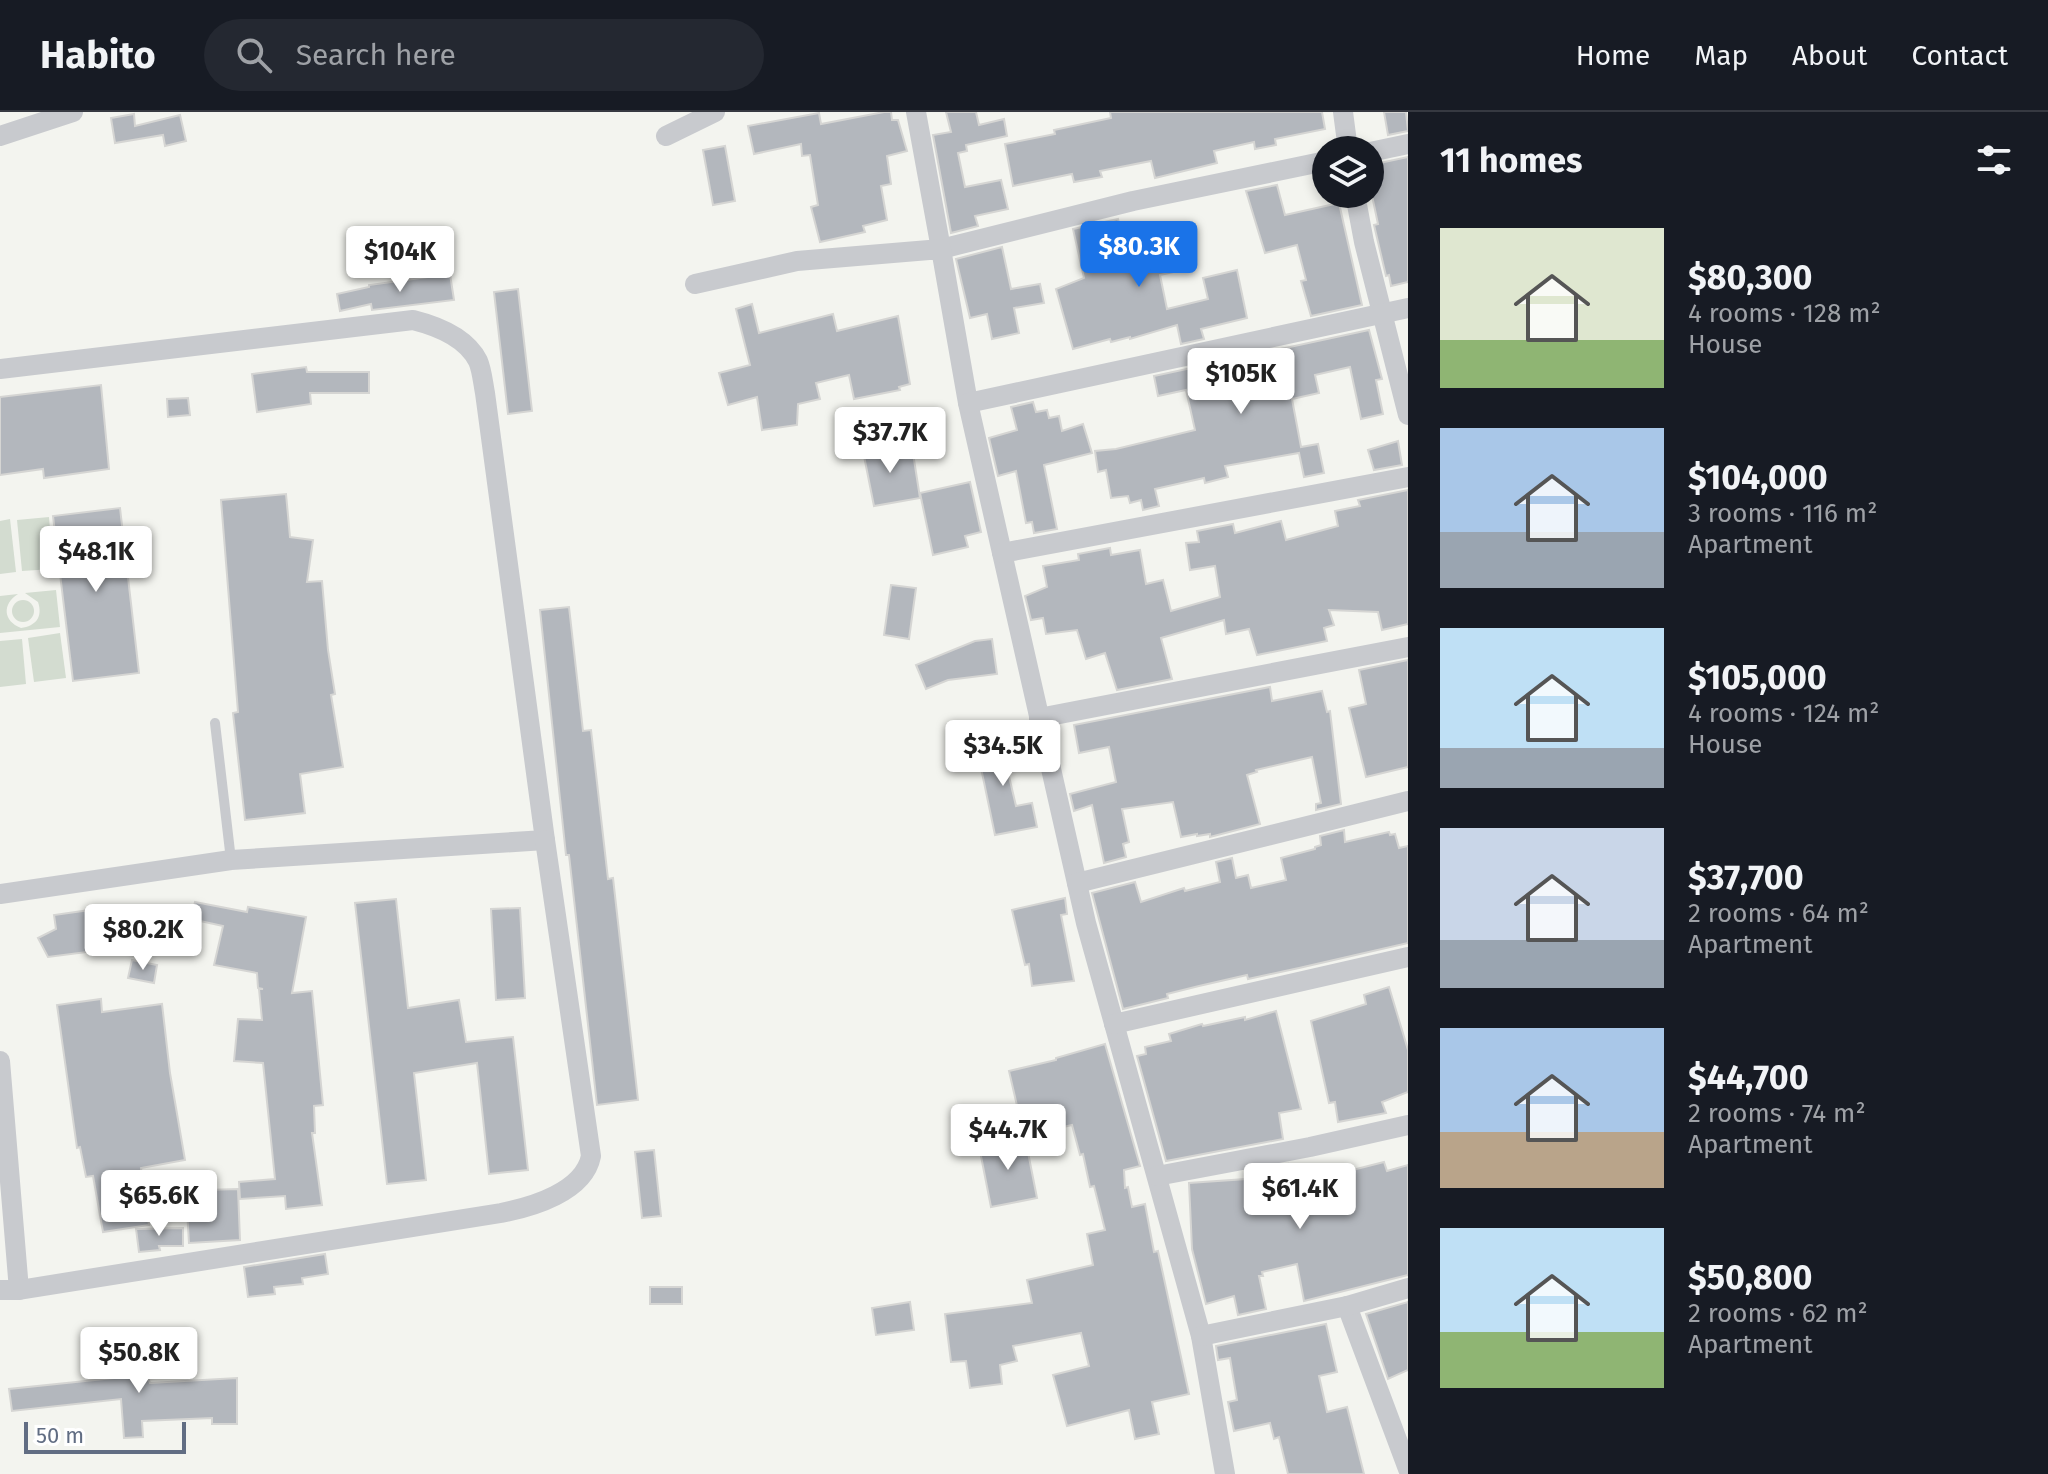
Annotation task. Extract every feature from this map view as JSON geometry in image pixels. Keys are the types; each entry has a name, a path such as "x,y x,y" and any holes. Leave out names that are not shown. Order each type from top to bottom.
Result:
{"street":[{"path":"0,136 73,112"},
{"path":"666,136 715,112"},
{"path":"916,112 968,403 1039,718 1077,883 1201,1336 1225,1474"},
{"path":"1343,112 1346,136"},
{"path":"1384,149 1408,144"},
{"path":"695,284 797,261 941,249 1133,201 1312,164"},
{"path":"1358,208 1408,415"},
{"path":"968,403 1408,308"},
{"path":"0,369 413,320 435,325 462,342 478,361 485,393 591,1156 587,1169 564,1191 536,1205 10,1290 0,1061"},
{"path":"1002,553 1408,477"},
{"path":"1039,718 1408,647"},
{"path":"1077,883 1408,801"},
{"path":"0,894 231,860 545,840"},
{"path":"1114,1024 1408,957"},
{"path":"1157,1176 1408,1125"},
{"path":"1201,1336 1347,1306 1408,1288"},
{"path":"1347,1306 1408,1469"}],"lane":[{"path":"215,723 231,860"}],"shaded area":[{"path":"49,517 53,569 22,571 17,520"},
{"path":"10,519 16,572 0,574 0,521"},
{"path":"56,590 60,627 0,633 0,596 18,594 9,603 7,612 11,621 21,628 34,623 40,612 38,602 25,593"},
{"path":"23,600 31,603 34,611 31,619 23,622 15,619 12,611 15,603"},
{"path":"60,633 66,678 34,682 28,638"},
{"path":"22,639 26,684 0,687 0,641"}],"building":[{"path":"891,112 892,120 898,120 907,151 887,156 891,184 881,186 887,220 863,226 865,232 820,242 811,207 818,205 810,155 802,156 801,144 754,154 748,126 819,113 821,124"},
{"path":"946,112 976,112 979,125 1004,119 1007,136 966,145 967,151 958,153 965,187 1001,180 1008,209 975,216 978,226 951,233 933,135 951,132"},
{"path":"1110,112 1322,112 1325,129 1275,139 1276,145 1255,149 1254,142 1214,151 1217,163 1155,178 1151,161 1100,171 1102,177 1074,182 1072,174 1013,186 1005,144 1111,118"},
{"path":"1384,112 1406,112 1408,131 1388,135"},
{"path":"134,114 135,126 180,115 186,141 165,146 163,135 115,143 111,118"},
{"path":"725,146 735,201 713,205 703,150"},
{"path":"1408,157 1408,282 1391,286 1374,225 1378,224 1375,208 1384,208 1384,162"},
{"path":"1277,185 1285,215 1316,208 1340,208 1362,305 1311,316 1301,281 1306,280 1297,245 1265,253 1246,191"},
{"path":"1118,219 1123,241 1178,230 1187,269 1160,275 1167,309 1208,299 1203,278 1237,270 1247,318 1201,329 1204,339 1181,344 1177,325 1130,339 1111,342 1110,339 1073,349 1056,289 1084,278 1073,229"},
{"path":"1002,247 1011,289 1040,284 1044,303 1014,308 1019,333 992,339 987,314 970,318 956,259"},
{"path":"450,274 454,300 372,310 371,304 340,311 337,294 369,285"},
{"path":"518,289 532,411 508,414 494,292"},
{"path":"752,304 759,333 833,314 837,331 898,316 910,384 899,387 900,390 854,399 849,375 816,383 820,399 798,404 797,425 762,430 757,397 728,405 719,373 750,365 736,309"},
{"path":"1369,330 1382,379 1376,380 1383,414 1361,419 1350,367 1315,375 1319,393 1292,399 1301,447 1318,444 1324,473 1304,477 1299,453 1225,466 1228,477 1205,483 1204,478 1155,489 1159,506 1143,510 1141,500 1130,503 1128,496 1111,498 1106,470 1098,472 1095,451 1195,430 1186,390 1158,396 1154,376"},
{"path":"306,367 307,372 369,372 369,393 310,393 311,404 257,412 252,374"},
{"path":"101,385 109,469 44,478 43,469 0,475 0,397"},
{"path":"188,398 190,415 168,417 167,399"},
{"path":"1033,402 1036,412 1047,410 1049,418 1059,416 1062,431 1083,424 1092,453 1044,465 1057,529 1034,533 1032,522 1026,523 1016,471 998,476 989,438 1017,430 1011,407"},
{"path":"879,439 884,458 913,453 920,498 874,506 861,441"},
{"path":"1398,441 1402,465 1374,470 1368,450"},
{"path":"970,482 981,532 965,536 968,547 933,555 920,493"},
{"path":"1408,490 1408,624 1382,630 1378,612 1329,610 1334,625 1324,628 1327,641 1257,655 1249,629 1226,634 1224,620 1161,638 1172,679 1117,690 1105,653 1086,659 1077,630 1046,634 1043,618 1031,620 1025,596 1047,587 1043,566 1079,560 1078,554 1110,548 1111,555 1140,550 1146,584 1163,580 1171,611 1220,597 1215,566 1190,570 1186,543 1199,542 1197,531 1233,524 1235,533 1281,521 1286,540 1338,526 1335,511 1360,506 1358,500"},
{"path":"286,494 290,537 313,540 307,582 322,581 335,694 331,695 343,767 300,774 305,813 245,820 233,713 238,712 221,500"},
{"path":"120,508 139,673 73,681 53,516"},
{"path":"891,585 916,588 909,639 884,635"},
{"path":"569,607 583,731 591,730 608,879 613,878 638,1100 597,1105 540,610"},
{"path":"992,639 997,674 948,680 926,689 916,665 975,641"},
{"path":"1408,660 1408,767 1366,777 1349,708 1366,704 1359,670"},
{"path":"1270,687 1272,701 1322,691 1327,712 1330,711 1341,804 1316,810 1316,804 1321,803 1312,757 1256,770 1247,775 1260,824 1210,837 1210,834 1197,834 1181,837 1173,802 1122,809 1129,842 1123,844 1126,857 1104,863 1092,805 1074,811 1070,794 1116,782 1109,747 1079,753 1074,725"},
{"path":"1010,737 1016,770 1008,772 1016,806 1032,803 1037,827 995,835 976,744"},
{"path":"1344,830 1345,842 1389,832 1390,835 1395,834 1399,848 1408,846 1408,943 1248,979 1247,975 1199,986 1167,994 1168,998 1123,1009 1092,893 1135,882 1141,902 1184,888 1185,891 1220,882 1216,862 1232,858 1236,878 1248,875 1251,888 1286,880 1281,858 1315,849 1321,845 1320,836"},
{"path":"1065,898 1067,914 1061,915 1074,981 1032,986 1029,964 1025,965 1012,910"},
{"path":"396,899 408,1008 459,1000 466,1042 513,1037 528,1170 489,1174 477,1063 414,1073 426,1180 387,1184 355,903"},
{"path":"195,902 247,912 248,907 306,917 292,993 312,991 323,1105 314,1106 315,1133 312,1133 322,1205 286,1209 285,1196 240,1199 239,1182 275,1179 263,1063 234,1061 238,1019 262,1020 259,989 263,989 258,988 257,973 214,965 223,926 191,919"},
{"path":"520,908 525,998 496,1000 491,909"},
{"path":"90,910 95,951 48,957 38,938 56,929 54,915"},
{"path":"119,921 139,926 132,952 113,947"},
{"path":"132,960 157,965 154,983 128,978"},
{"path":"1389,987 1408,1050 1408,1092 1382,1102 1386,1113 1338,1122 1335,1102 1329,1103 1311,1021 1366,1004 1364,995"},
{"path":"101,999 102,1012 162,1004 185,1160 141,1168 149,1225 103,1232 93,1176 86,1177 80,1147 77,1148 57,1005"},
{"path":"1276,1011 1301,1109 1279,1113 1283,1139 1166,1161 1137,1056 1146,1054 1145,1047 1171,1041 1169,1034 1202,1024 1245,1017 1245,1020"},
{"path":"1105,1044 1140,1166 1124,1170 1125,1188 1128,1187 1132,1207 1145,1204 1189,1394 1152,1402 1159,1434 1135,1439 1129,1410 1067,1426 1053,1375 1089,1366 1081,1333 1013,1346 1017,1361 1000,1365 1002,1384 970,1388 966,1361 951,1362 945,1314 1032,1303 1027,1280 1093,1265 1087,1234 1105,1230 1094,1186 1090,1187 1083,1154 1080,1155 1072,1125 1024,1136 1009,1071"},
{"path":"1025,1137 1037,1198 991,1207 979,1146"},
{"path":"654,1150 661,1216 642,1218 635,1152"},
{"path":"1384,1162 1387,1171 1408,1165 1408,1275 1304,1301 1297,1264 1262,1272 1263,1276 1259,1276 1266,1309 1238,1315 1234,1296 1206,1304 1192,1249 1189,1183 1260,1178 1258,1170 1288,1164 1290,1173 1315,1168 1317,1179"},
{"path":"238,1189 240,1240 189,1243 187,1210 205,1209 205,1190"},
{"path":"183,1228 183,1246 159,1246 160,1250 139,1252 136,1229"},
{"path":"325,1254 328,1274 302,1278 303,1284 274,1287 275,1294 248,1297 244,1267"},
{"path":"650,1287 682,1287 682,1304 650,1304"},
{"path":"910,1302 914,1330 876,1335 872,1308"},
{"path":"1408,1302 1408,1370 1388,1379 1366,1314"},
{"path":"1326,1324 1337,1372 1319,1376 1327,1412 1347,1407 1364,1474 1288,1474 1279,1437 1274,1439 1270,1423 1234,1431 1228,1402 1237,1400 1230,1358 1218,1360 1216,1346"},
{"path":"134,1340 150,1383 237,1378 237,1424 212,1424 212,1418 142,1421 143,1437 124,1438 121,1399 12,1411 9,1389 115,1378 106,1350"}]}
